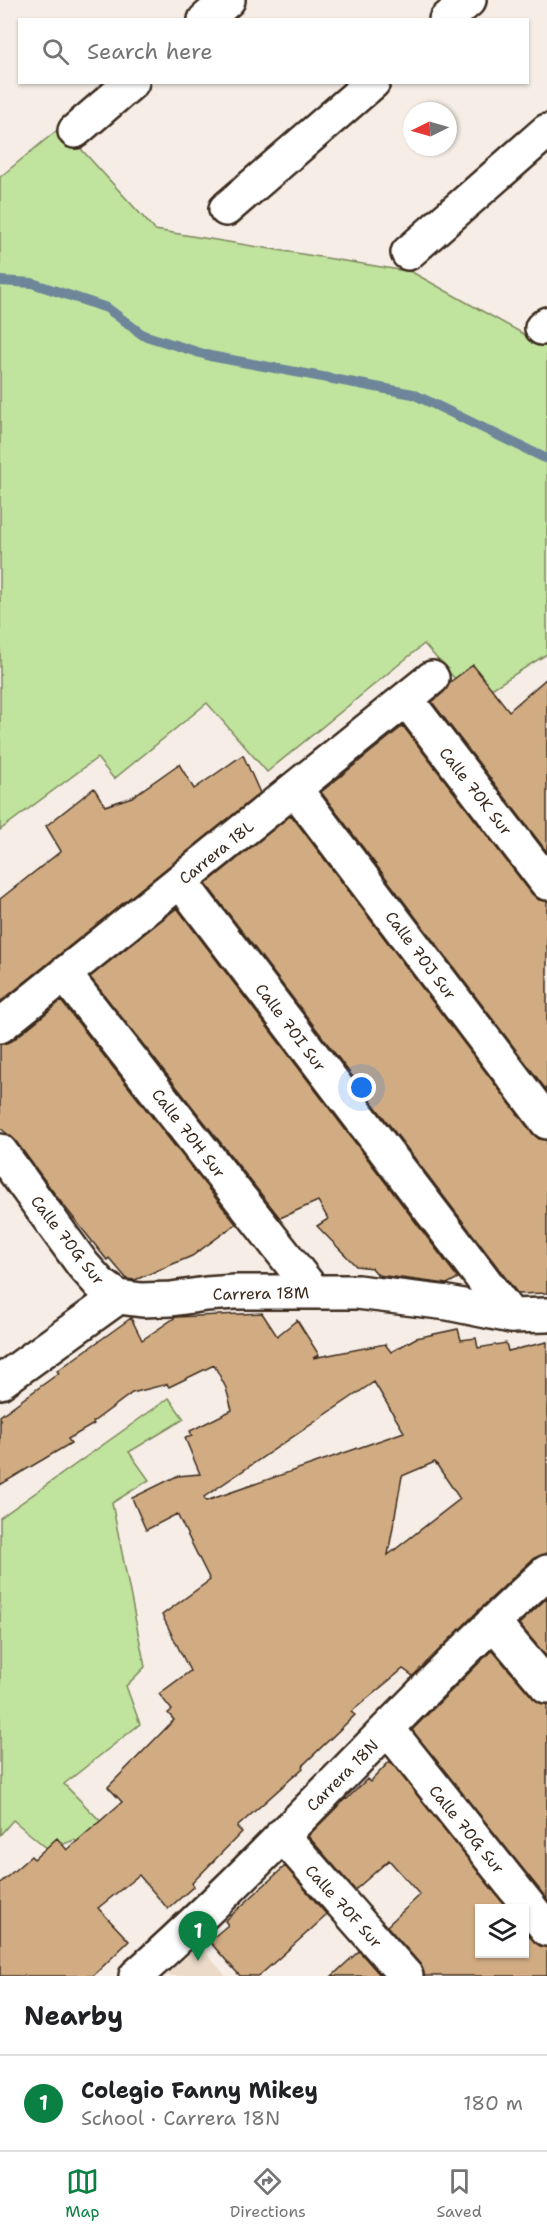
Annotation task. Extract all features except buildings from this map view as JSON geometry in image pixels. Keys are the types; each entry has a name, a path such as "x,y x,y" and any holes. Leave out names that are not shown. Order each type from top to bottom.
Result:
{"street":[{"path":"207,18 228,0"},
{"path":"448,18 469,0"},
{"path":"75,131 130,84"},
{"path":"226,209 371,84"},
{"path":"408,253 547,130"},
{"name":"Carrera 18L","path":"0,1026 432,678"},
{"name":"Calle 70K Sur","path":"406,699 547,883"},
{"name":"Calle 70J Sur","path":"295,789 547,1122"},
{"name":"Calle 70I Sur","path":"180,880 511,1317"},
{"name":"Calle 70H Sur","path":"64,974 313,1291"},
{"name":"Calle 70G Sur","path":"0,1151 83,1264 100,1284 118,1298"},
{"name":"Carrera 18M","path":"118,1298 162,1299 225,1293 357,1292 408,1298 511,1317 547,1315"},
{"path":"0,1382 118,1298"},
{"name":"Carrera 18N","path":"136,1976 192,1926 493,1622 547,1572"},
{"path":"493,1622 547,1686"},
{"name":"Calle 70G Sur","path":"388,1729 547,1929"},
{"name":"Calle 70F Sur","path":"282,1835 406,1976"}],"shaded area":[{"path":"199,1945 226,1976 165,1976"}],"green space":[{"path":"61,127 155,230 412,272 547,347 547,654 474,700 424,644 267,772 207,703 114,779 97,758 0,830 0,177"},
{"path":"169,1398 184,1419 129,1452 149,1480 112,1503 145,1667 126,1686 140,1724 64,1784 116,1837 94,1852 74,1840 49,1850 13,1820 0,1835 0,1518"}],"waterway":[{"path":"0,281 32,283 107,308 143,335 210,356 413,394 547,459"}],"place":[{"name":"Colegio Fanny Mikey","path":"198,1961"}]}
